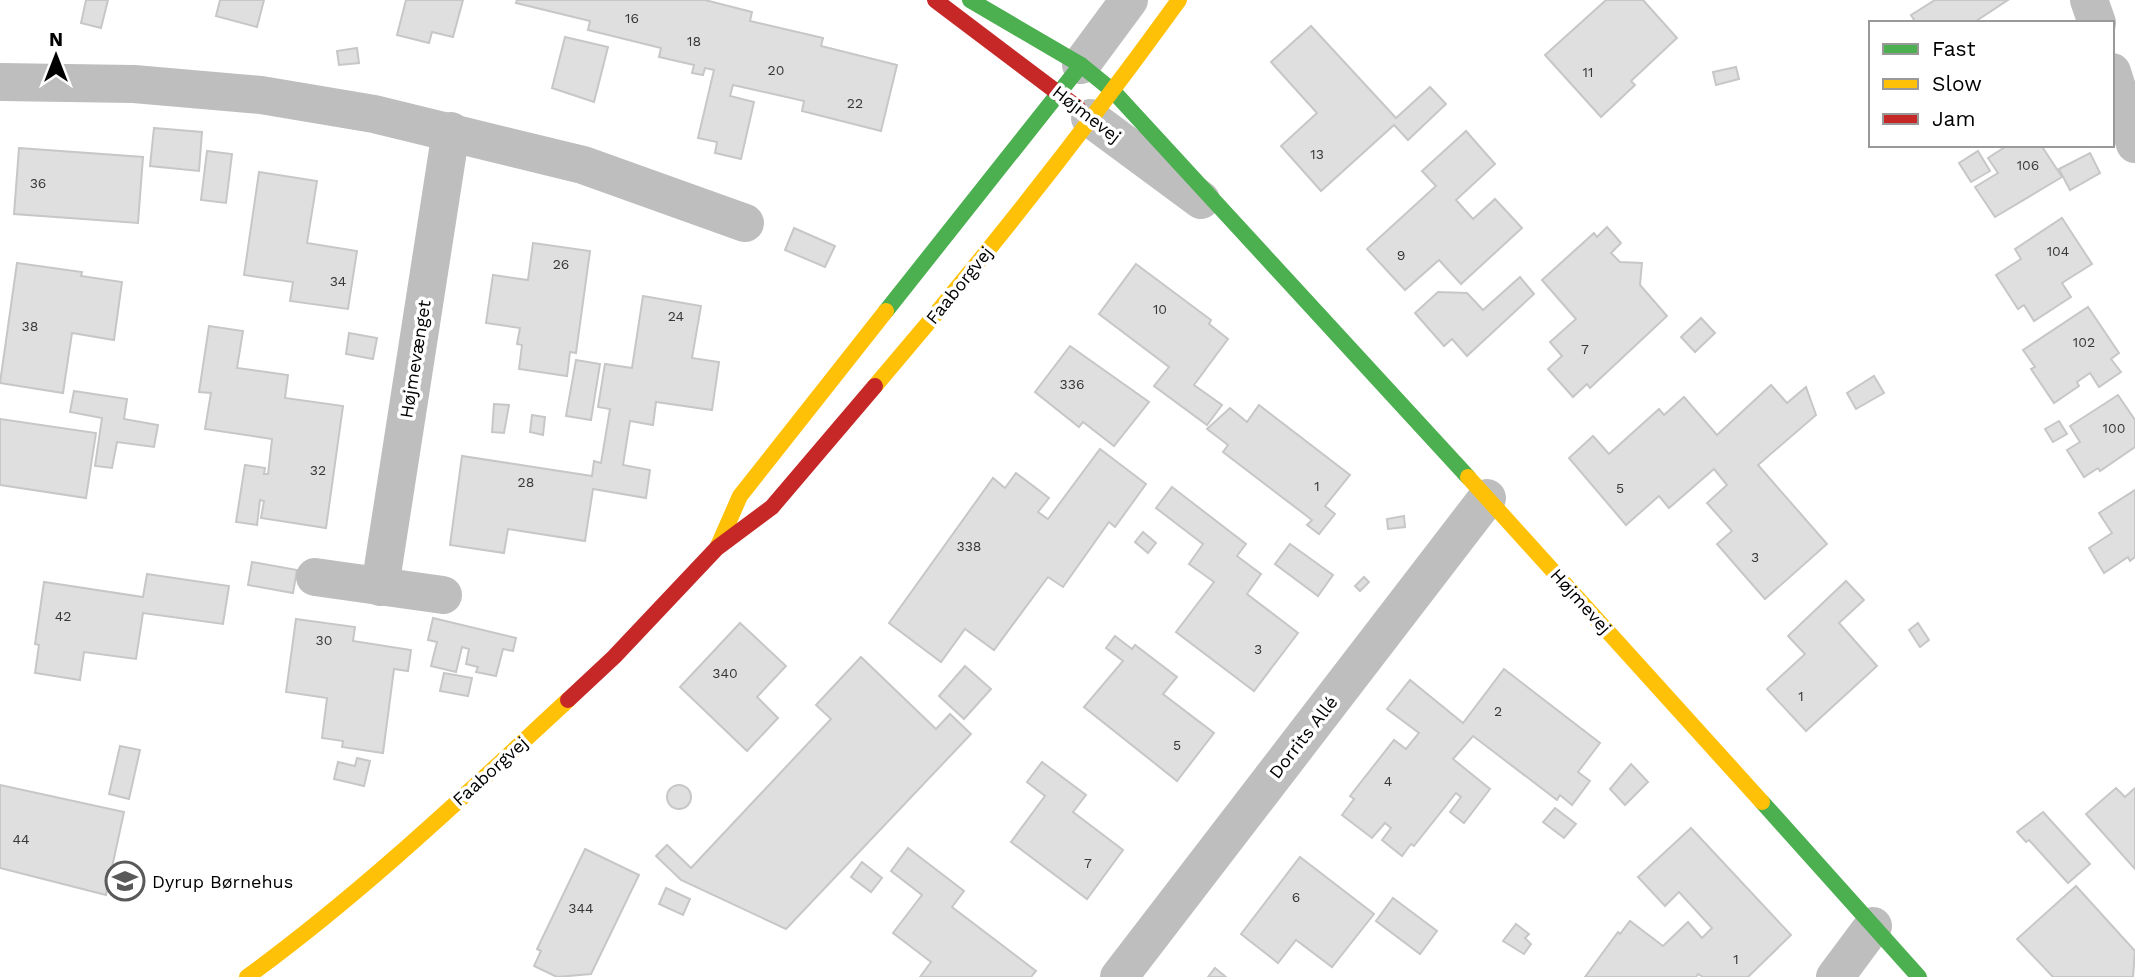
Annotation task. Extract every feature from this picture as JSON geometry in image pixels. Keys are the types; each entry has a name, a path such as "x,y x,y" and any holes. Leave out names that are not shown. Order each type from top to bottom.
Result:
{"street":[{"name":"Højmevej","path":"934,0 1070,78 1102,104"},
{"name":"Højmevej","path":"970,0 1102,104 1239,229 1487,498 1919,977"},
{"name":"Faaborgvej","path":"717,548 740,496 1129,0"},
{"name":"Faaborgvej","path":"247,977 283,951 478,783 614,656 717,548 772,507 956,291 1102,104 1179,0"},
{"path":"2089,0 2095,21"},
{"path":"2114,78 2135,144"},
{"path":"0,82 134,84 261,94 451,131 583,165 745,223"},
{"name":"Højmevænget","path":"380,587 451,131"},
{"name":"Dorrits Allé","path":"1119,977 1487,498"},
{"path":"315,578 443,595"},
{"path":"1835,977 1873,926"}],"building":[{"path":"86,0 108,0 101,28 81,23"},
{"path":"220,0 264,0 257,27 216,16"},
{"path":"406,0 463,0 453,37 432,32 429,43 397,35"},
{"path":"517,0 705,0 752,12 750,21 823,38 821,46 897,65 881,131 802,111 804,101 733,85 730,96 754,102 741,159 715,153 717,142 698,138 714,70 705,68 703,75 692,73 694,65 659,57 661,48 588,30 590,21 516,3"},
{"path":"1606,0 1643,0 1677,38 1631,81 1635,85 1601,117 1545,55"},
{"path":"1935,0 2008,0 1976,21 1915,21 1911,15"},
{"path":"1311,26 1396,118 1430,87 1446,104 1408,140 1394,125 1321,191 1281,146 1317,113 1271,62"},
{"path":"565,37 608,47 594,102 552,88"},
{"path":"357,48 359,63 339,65 337,51"},
{"path":"1736,67 1739,79 1716,85 1713,72"},
{"path":"154,128 202,132 199,171 150,166"},
{"path":"1466,131 1495,164 1456,200 1473,219 1495,199 1522,228 1461,284 1439,260 1405,290 1367,249 1436,186 1422,171"},
{"path":"2005,147 2042,147 2062,177 1995,217 1975,187 1998,173 1988,158"},
{"path":"19,148 143,157 138,223 14,214"},
{"path":"207,151 232,154 226,203 201,200"},
{"path":"1978,151 1990,171 1971,182 1959,163"},
{"path":"2090,153 2100,173 2070,190 2059,169"},
{"path":"259,172 317,181 307,243 357,251 348,309 290,301 293,282 244,275"},
{"path":"2062,218 2092,264 2062,283 2071,297 2034,321 2024,305 2018,309 1996,275 2021,259 2015,249"},
{"path":"1607,227 1621,243 1611,253 1620,262 1642,263 1640,285 1667,316 1590,388 1587,384 1573,397 1548,369 1562,356 1550,342 1576,319 1542,280 1594,233 1597,237"},
{"path":"794,228 835,246 825,267 785,250"},
{"path":"533,243 590,251 576,353 570,352 567,376 519,369 522,345 517,344 520,328 486,323 493,275 528,280"},
{"path":"17,263 82,272 81,276 122,282 114,340 72,333 63,393 0,383"},
{"path":"1136,264 1211,320 1209,324 1228,339 1194,385 1222,405 1207,425 1154,386 1169,367 1099,314"},
{"path":"1520,277 1534,294 1467,356 1452,339 1444,346 1415,313 1438,292 1467,293 1483,310"},
{"path":"643,296 701,306 692,358 719,362 712,410 656,402 653,425 630,421 623,465 650,470 646,498 593,489 585,541 508,529 504,553 450,545 462,456 592,476 594,461 601,463 610,409 598,407 605,364 632,368"},
{"path":"2088,307 2119,353 2111,359 2121,372 2099,387 2090,373 2077,382 2079,386 2054,403 2031,369 2035,367 2023,350"},
{"path":"1701,318 1715,333 1695,352 1681,337"},
{"path":"209,326 243,331 237,368 288,375 285,398 343,406 326,528 261,518 264,501 260,500 257,525 236,522 245,465 265,468 264,474 268,474 272,439 205,429 211,393 199,392"},
{"path":"349,333 377,338 373,359 346,354"},
{"path":"1070,346 1149,402 1114,446 1083,422 1079,427 1035,392"},
{"path":"576,360 600,364 591,420 566,416"},
{"path":"1874,376 1884,393 1856,409 1847,393"},
{"path":"1771,385 1787,403 1806,387 1816,415 1758,465 1827,544 1765,599 1717,544 1732,531 1707,503 1727,485 1714,469 1669,508 1659,496 1626,525 1569,458 1593,436 1609,454 1659,409 1664,415 1684,397 1717,435"},
{"path":"74,391 127,399 124,419 158,425 154,447 117,442 112,468 95,466 102,418 70,412"},
{"path":"2118,395 2135,420 2135,447 2100,471 2098,468 2084,477 2067,450 2080,442 2070,426"},
{"path":"494,404 509,405 504,433 492,432"},
{"path":"1259,405 1350,475 1325,506 1335,514 1319,534 1307,525 1312,520 1223,452 1228,445 1207,429 1230,408 1247,422"},
{"path":"532,415 545,417 543,435 530,432"},
{"path":"0,419 96,433 86,498 0,485"},
{"path":"2059,421 2067,434 2053,442 2045,429"},
{"path":"1100,449 1146,484 1115,527 1109,522 1063,587 1048,577 994,650 965,629 941,662 889,623 993,478 1005,488 1016,473 1049,498 1038,512 1048,519"},
{"path":"1172,487 1246,544 1237,556 1261,574 1247,594 1298,633 1254,691 1176,632 1214,582 1189,564 1203,544 1156,508"},
{"path":"2135,490 2135,557 2130,561 2128,557 2104,573 2089,548 2112,533 2099,513"},
{"path":"1404,516 1405,527 1388,529 1387,519"},
{"path":"1143,532 1156,543 1148,553 1135,542"},
{"path":"1290,544 1333,575 1318,596 1275,564"},
{"path":"252,562 297,570 293,593 248,585"},
{"path":"147,574 229,586 223,624 143,613 136,659 84,652 80,680 35,673 39,645 35,644 44,582 143,597"},
{"path":"1364,577 1369,582 1360,591 1355,586"},
{"path":"1846,581 1864,600 1839,623 1877,666 1806,731 1767,689 1805,654 1788,636"},
{"path":"433,618 516,638 513,651 503,649 496,676 476,672 478,667 466,664 469,649 462,647 456,672 431,666 437,642 428,640"},
{"path":"296,619 355,627 353,641 411,650 408,671 394,669 383,753 342,747 343,741 322,738 327,698 286,692"},
{"path":"740,623 786,666 757,697 778,718 747,751 680,687"},
{"path":"1918,623 1929,640 1920,647 1909,630"},
{"path":"1115,636 1132,649 1135,645 1177,677 1163,694 1214,733 1177,781 1084,707 1123,661 1106,648"},
{"path":"861,657 936,729 950,714 971,734 786,929 681,880 656,856 667,845 691,868 831,719 816,705"},
{"path":"965,666 991,689 964,719 939,696"},
{"path":"1504,669 1600,743 1578,772 1590,781 1572,805 1560,795 1557,800 1473,736 1453,759 1490,789 1464,823 1450,812 1461,797 1456,793 1414,846 1411,844 1402,856 1382,840 1391,828 1385,823 1372,838 1342,815 1354,799 1350,796 1394,740 1406,749 1419,733 1387,709 1410,680 1463,723"},
{"path":"444,673 472,678 468,696 440,691"},
{"path":"120,746 140,750 129,799 109,794"},
{"path":"357,758 370,761 364,786 334,779 338,762 355,766"},
{"path":"1042,762 1086,795 1073,812 1123,850 1087,899 1011,842 1045,796 1027,782"},
{"path":"1631,764 1648,782 1625,805 1610,789"},
{"path":"0,785 124,812 106,895 0,868"},
{"path":"679,785 690,792 691,797 684,808 679,809 668,802 667,797 674,786"},
{"path":"2116,788 2125,797 2135,788 2135,869 2086,814"},
{"path":"1555,808 1576,824 1564,838 1543,822"},
{"path":"2043,812 2090,864 2068,883 2029,840 2026,842 2017,832"},
{"path":"1691,828 1791,935 1748,977 1703,977 1698,974 1696,977 1585,977 1618,932 1620,934 1630,921 1663,946 1688,922 1702,938 1712,928 1679,892 1665,906 1638,877"},
{"path":"908,848 964,891 952,907 1036,971 1031,977 920,977 931,962 893,933 922,895 891,871"},
{"path":"585,849 639,875 591,974 557,977 534,966 541,951 537,949"},
{"path":"1300,857 1374,914 1332,967 1296,940 1278,963 1241,934"},
{"path":"862,862 882,878 871,892 851,877"},
{"path":"2076,886 2135,951 2133,977 2053,977 2017,939"},
{"path":"666,888 690,899 683,915 659,904"},
{"path":"1393,898 1437,931 1420,954 1376,921"},
{"path":"1516,924 1529,934 1525,938 1531,944 1524,954 1503,941"},
{"path":"1215,968 1226,977 1208,977"}],"traffic: fast":[{"path":"970,0 1081,65 1113,91 1468,477"},
{"path":"886,311 1081,65"},
{"path":"1762,802 1919,977"}],"traffic: slow":[{"path":"875,386 1031,196 1179,0"},
{"path":"718,546 740,496 886,311"},
{"path":"1468,477 1762,802"},
{"path":"247,977 371,878 568,700"}],"traffic: jam":[{"path":"935,0 1078,108"},
{"path":"568,700 614,657 717,548 772,507 875,386"}],"place":[{"name":"Dyrup Børnehus","path":"125,881"}]}
